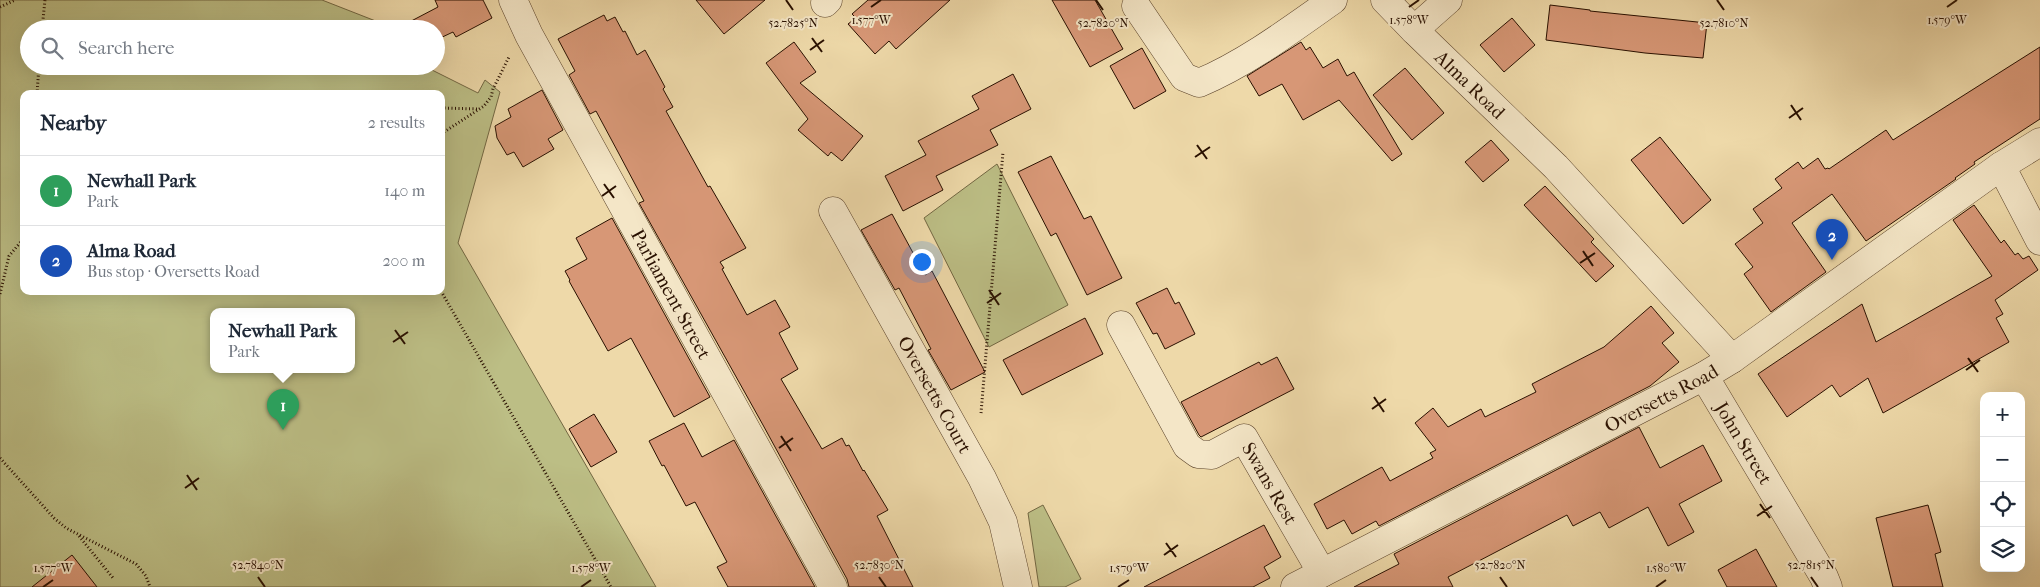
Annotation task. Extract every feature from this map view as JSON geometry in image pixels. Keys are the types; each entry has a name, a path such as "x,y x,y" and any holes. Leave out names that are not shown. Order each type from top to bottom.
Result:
{"street":[{"name":"Parliament Street","path":"513,0 529,34 833,587"},
{"path":"1136,6 1184,77 1199,83 1215,77 1277,39 1333,0"},
{"name":"Alma Road","path":"1386,0 1414,30 1556,167 1732,359"},
{"path":"1414,30 1448,0"},
{"name":"Oversetts Road","path":"1295,587 1704,376 1732,359 2002,166 2040,142"},
{"path":"2002,166 2040,241"},
{"name":"Oversetts Court","path":"833,211 982,478 1004,522 1018,587"},
{"name":"Swans Rest","path":"1121,325 1187,446 1198,454 1212,455 1244,438 1322,573"},
{"name":"John Street","path":"1704,376 1819,584"}],"path":[{"path":"0,7 15,0"},
{"path":"43,20 44,0"},
{"path":"445,131 480,109 491,96 504,64 529,34"},
{"path":"37,90 38,75"},
{"path":"445,108 480,109"},
{"path":"981,419 1003,152"},
{"path":"0,294 9,256 20,243"},
{"path":"443,295 611,587"},
{"path":"0,458 54,518 77,534 136,564 146,576 150,587"},
{"path":"77,534 113,578"}],"green space":[{"path":"0,0 322,0 373,20 20,20 20,75 442,75 478,93 485,80 500,92 458,243 656,587 0,587"},
{"path":"997,164 1068,305 989,347 924,218"},
{"path":"1043,505 1081,579 1065,587 1039,587 1028,513"}],"building":[{"path":"435,0 483,0 492,18 456,37 453,32 445,36 445,20 413,20 438,7"},
{"path":"696,0 765,0 724,34"},
{"path":"868,0 950,0 896,49 889,41 875,54 848,24 856,18 852,14"},
{"path":"1052,0 1095,0 1123,49 1090,67"},
{"path":"1550,5 1707,23 1703,58 1645,53 1546,40"},
{"path":"604,15 607,21 615,17 623,32 625,31 637,55 645,50 665,87 663,89 673,107 666,111 708,187 710,186 746,248 720,262 724,268 722,269 747,315 775,300 790,327 779,333 798,369 781,379 822,449 842,438 846,446 849,445 888,510 877,516 913,587 849,587 847,579 763,425 639,203 644,201 596,111 590,114 569,75 575,71 558,39"},
{"path":"1512,18 1535,45 1504,72 1480,45"},
{"path":"794,42 816,72 800,83 863,136 842,161 831,152 828,156 798,130 808,119 766,63"},
{"path":"1301,42 1306,50 1310,47 1323,68 1338,59 1347,76 1354,72 1402,154 1392,161 1339,100 1303,120 1282,84 1259,96 1247,76"},
{"path":"2040,47 2040,119 1974,162 1975,164 1956,179 1866,241 1832,194 1792,223 1826,272 1771,312 1744,274 1753,267 1735,244 1763,223 1753,209 1782,188 1775,179 1798,162 1803,169 1818,158 1825,169 1829,169 1886,130 1893,140"},
{"path":"1142,48 1166,91 1134,109 1110,66"},
{"path":"1405,68 1444,113 1412,140 1373,95"},
{"path":"1013,74 1031,109 990,130 998,145 936,176 943,190 903,211 885,176 926,155 918,141 979,109 972,96"},
{"path":"542,90 563,130 548,139 554,149 523,167 514,152 507,155 497,138 495,126 511,117 508,109"},
{"path":"1660,137 1711,200 1683,224 1631,160"},
{"path":"1491,140 1509,160 1483,182 1465,162"},
{"path":"1051,156 1084,219 1091,216 1122,278 1087,295 1056,233 1051,236 1018,172"},
{"path":"1545,186 1594,239 1591,242 1614,266 1596,282 1524,205"},
{"path":"1974,205 2001,243 2004,240 2015,255 2018,253 2023,259 2029,256 2038,270 1995,300 2003,314 1996,318 2009,342 1883,413 1868,378 1840,397 1832,385 1787,417 1758,374 1862,304 1876,342 1992,276 1953,220"},
{"path":"892,214 925,275 932,271 985,372 951,390 928,350 931,349 899,288 895,290 861,230"},
{"path":"612,218 710,397 674,417 631,338 608,351 565,271 587,259 576,238"},
{"path":"1167,288 1175,304 1179,302 1195,334 1165,349 1157,333 1153,334 1136,303"},
{"path":"1651,306 1674,333 1662,343 1679,362 1650,386 1379,526 1376,521 1352,534 1344,520 1327,529 1314,504 1382,467 1390,481 1433,458 1430,453 1436,450 1415,423 1433,408 1448,427 1481,409 1485,417 1536,392 1532,384 1604,347"},
{"path":"1085,318 1103,354 1022,395 1003,360"},
{"path":"1277,357 1294,389 1201,437 1181,402 1259,362 1261,365"},
{"path":"594,414 617,452 591,467 569,429"},
{"path":"684,423 702,457 734,440 815,587 728,587 717,567 727,562 695,502 686,506 649,441"},
{"path":"1639,427 1660,468 1703,445 1722,481 1679,504 1694,532 1668,546 1648,507 1609,528 1600,512 1573,526 1567,515 1448,577 1453,587 1354,587 1399,564 1394,554"},
{"path":"1928,505 1941,552 1935,554 1943,587 1893,587 1876,518"},
{"path":"1264,525 1281,557 1264,567 1270,578 1253,587 1144,587"},
{"path":"1756,549 1777,587 1727,587 1718,570"},
{"path":"72,555 97,587 32,587"}],"place":[{"name":"Alma Road","path":"1832,260"},
{"name":"Newhall Park","path":"283,430"}]}
